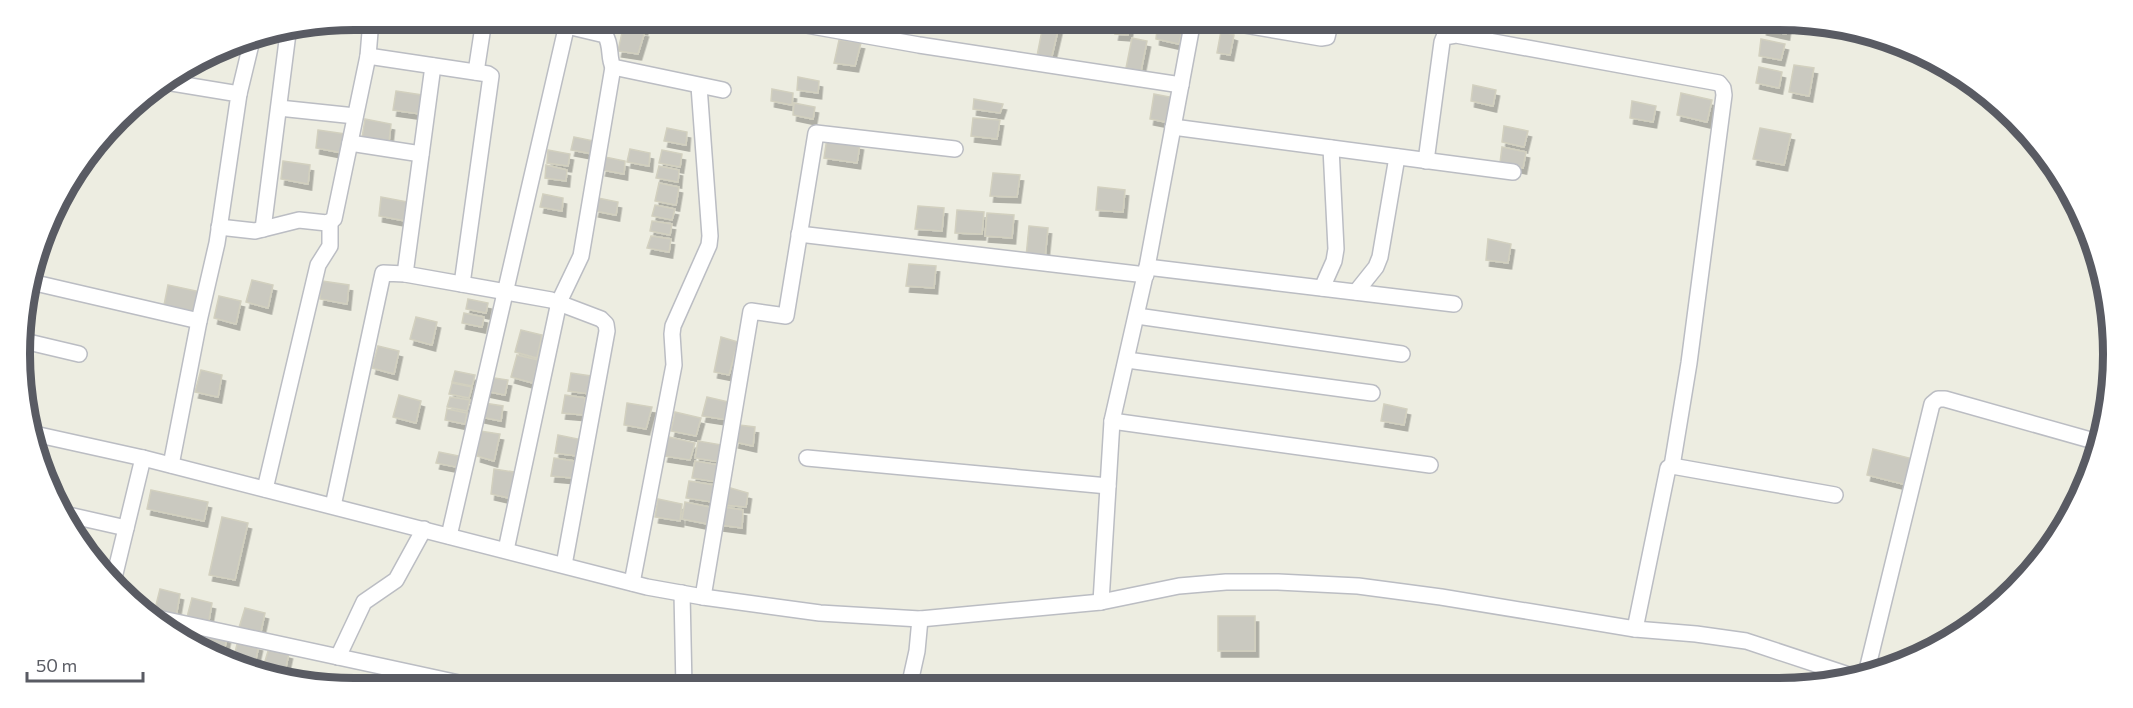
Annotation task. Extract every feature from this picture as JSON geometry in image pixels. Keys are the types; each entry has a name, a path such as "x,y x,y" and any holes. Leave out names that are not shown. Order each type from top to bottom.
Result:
{"street":[{"path":"265,489 318,266 330,246 330,222 334,219 350,143 368,56 370,30"},
{"path":"476,72 482,30"},
{"path":"449,536 566,30"},
{"path":"506,550 559,302 580,256 613,67 610,45 605,35 590,30"},
{"path":"834,30 1180,85"},
{"path":"1101,602 1112,421 1147,271 1191,30"},
{"path":"1289,30 1320,38 1327,37 1329,30"},
{"path":"1426,161 1442,42 1444,37 1449,35 1719,83 1723,88 1692,339 1672,466 1666,472 1635,629"},
{"path":"263,229 288,37"},
{"path":"171,465 219,227 239,94 250,47"},
{"path":"368,56 491,76 462,284"},
{"path":"405,274 433,66"},
{"path":"613,67 723,90"},
{"path":"176,84 239,94"},
{"path":"632,583 674,365 673,326 709,245 699,86"},
{"path":"279,108 355,116"},
{"path":"1173,128 1513,172"},
{"path":"703,597 751,311 786,315 816,133 955,149"},
{"path":"350,143 420,154"},
{"path":"1322,288 1334,261 1336,249 1331,148"},
{"path":"1356,292 1376,267 1380,257 1397,157"},
{"path":"219,227 250,231 299,220 330,222"},
{"path":"800,234 1454,303"},
{"path":"333,506 383,273 405,274 559,302 601,319 606,324 607,331 564,565"},
{"path":"38,284 199,321"},
{"path":"1137,316 1402,354"},
{"path":"31,343 80,354"},
{"path":"1127,360 1372,393"},
{"path":"1868,665 1932,404 1938,399 1945,399 2091,440"},
{"path":"1112,421 1430,465"},
{"path":"40,435 143,458 632,583 703,597 820,613 920,619 1101,602 1179,586 1226,582 1358,586 1441,597 1635,629 1746,641 1841,672"},
{"path":"115,573 143,458"},
{"path":"807,458 1108,486"},
{"path":"1672,466 1835,495"},
{"path":"73,516 126,528"},
{"path":"338,657 364,602 396,580 424,529"},
{"path":"682,593 686,678"},
{"path":"909,678 917,651 920,619"},
{"path":"171,621 436,678"}],"building":[{"path":"623,30 645,31 638,54 618,51"},
{"path":"1042,30 1058,30 1051,60 1037,56"},
{"path":"1116,30 1129,30 1128,35 1115,34"},
{"path":"1157,30 1182,30 1179,44 1156,39"},
{"path":"1768,30 1787,30 1786,34"},
{"path":"1221,31 1234,35 1230,55 1217,53"},
{"path":"1132,38 1147,41 1140,76 1125,73"},
{"path":"1761,39 1785,44 1781,60 1759,56"},
{"path":"839,40 861,43 855,66 834,63"},
{"path":"1794,65 1814,68 1809,96 1789,92"},
{"path":"1759,67 1782,72 1779,88 1756,83"},
{"path":"798,77 819,81 818,93 797,90"},
{"path":"1473,85 1496,90 1493,106 1471,101"},
{"path":"772,89 793,93 792,105 771,101"},
{"path":"396,91 422,95 420,114 393,110"},
{"path":"1681,93 1712,100 1707,122 1677,115"},
{"path":"1154,94 1170,97 1166,122 1150,119"},
{"path":"974,99 1003,104 1000,113 973,109"},
{"path":"1632,101 1656,106 1653,122 1630,118"},
{"path":"794,103 815,107 813,119 793,115"},
{"path":"973,118 1000,120 997,139 971,136"},
{"path":"365,119 391,124 389,142 362,138"},
{"path":"1504,126 1528,131 1524,147 1502,142"},
{"path":"667,128 687,132 686,145 664,141"},
{"path":"1760,128 1791,134 1784,165 1753,159"},
{"path":"318,130 345,134 343,153 316,148"},
{"path":"574,137 594,141 593,154 571,150"},
{"path":"827,138 860,144 857,163 824,158"},
{"path":"1502,147 1526,152 1523,168 1500,163"},
{"path":"630,149 650,153 649,166 627,162"},
{"path":"548,150 570,154 568,166 547,163"},
{"path":"662,150 682,154 680,167 659,163"},
{"path":"605,157 625,161 624,174 602,170"},
{"path":"283,161 310,165 308,184 281,179"},
{"path":"546,165 567,170 566,181 545,178"},
{"path":"659,166 679,170 678,182 656,178"},
{"path":"993,173 1020,175 1017,197 990,196"},
{"path":"659,183 679,187 676,205 655,201"},
{"path":"1098,187 1125,190 1123,212 1096,210"},
{"path":"543,194 563,198 562,211 540,207"},
{"path":"381,197 408,202 406,221 379,216"},
{"path":"598,198 618,202 616,215 595,211"},
{"path":"655,205 675,209 672,220 652,216"},
{"path":"918,206 944,208 942,231 915,229"},
{"path":"957,210 984,212 982,234 955,233"},
{"path":"987,213 1014,215 1012,238 985,236"},
{"path":"652,221 672,224 670,235 650,231"},
{"path":"1029,226 1048,228 1045,258 1026,257"},
{"path":"651,236 671,239 669,252 647,248"},
{"path":"1488,239 1511,244 1508,263 1486,260"},
{"path":"909,264 936,266 934,288 906,286"},
{"path":"252,280 273,285 268,308 246,302"},
{"path":"322,281 349,285 347,304 320,299"},
{"path":"168,285 201,292 197,312 164,305"},
{"path":"219,296 241,301 236,324 214,318"},
{"path":"468,299 488,303 486,313 466,309"},
{"path":"464,313 484,317 482,327 462,323"},
{"path":"416,317 437,322 432,345 410,339"},
{"path":"521,330 542,335 537,358 515,352"},
{"path":"721,337 738,342 729,375 714,372"},
{"path":"378,346 399,351 394,374 372,368"},
{"path":"517,355 538,360 533,383 511,377"},
{"path":"201,370 222,375 218,397 195,392"},
{"path":"455,371 475,375 472,386 452,382"},
{"path":"571,373 591,376 590,394 568,391"},
{"path":"488,377 508,380 505,395 485,391"},
{"path":"452,383 472,387 469,398 449,394"},
{"path":"399,395 421,401 416,423 393,417"},
{"path":"565,395 585,398 584,415 562,413"},
{"path":"450,397 470,400 467,411 447,407"},
{"path":"707,397 733,403 728,420 702,416"},
{"path":"484,403 503,406 501,421 481,417"},
{"path":"627,403 652,407 646,429 624,425"},
{"path":"1384,404 1407,409 1404,425 1381,421"},
{"path":"447,409 467,413 465,424 445,420"},
{"path":"675,412 701,418 696,436 671,431"},
{"path":"739,425 755,427 753,446 735,442"},
{"path":"480,431 500,434 494,461 477,456"},
{"path":"558,435 578,439 577,456 555,453"},
{"path":"669,437 695,443 690,460 664,456"},
{"path":"698,441 722,445 720,462 695,458"},
{"path":"1873,449 1913,459 1907,485 1867,475"},
{"path":"439,452 459,456 456,467 436,463"},
{"path":"554,458 574,461 573,478 551,476"},
{"path":"695,461 719,465 717,482 692,478"},
{"path":"494,469 514,472 509,498 491,494"},
{"path":"689,481 714,485 712,502 686,498"},
{"path":"727,487 748,493 746,507 723,505"},
{"path":"151,490 208,502 204,521 147,509"},
{"path":"658,499 682,504 680,521 655,517"},
{"path":"685,502 710,507 708,524 682,519"},
{"path":"723,507 743,510 742,528 720,525"},
{"path":"222,517 248,523 235,580 209,575"},
{"path":"160,589 180,594 176,617 162,614 155,609"},
{"path":"192,598 212,603 208,626 186,621"},
{"path":"245,608 265,613 260,636 238,631"},
{"path":"1218,616 1255,616 1255,651 1218,651"},
{"path":"184,630 203,632 201,640 192,635"},
{"path":"206,632 227,637 224,651 204,641"},
{"path":"238,640 259,645 255,663 234,655"},
{"path":"269,648 289,653 285,671 264,665"}]}
